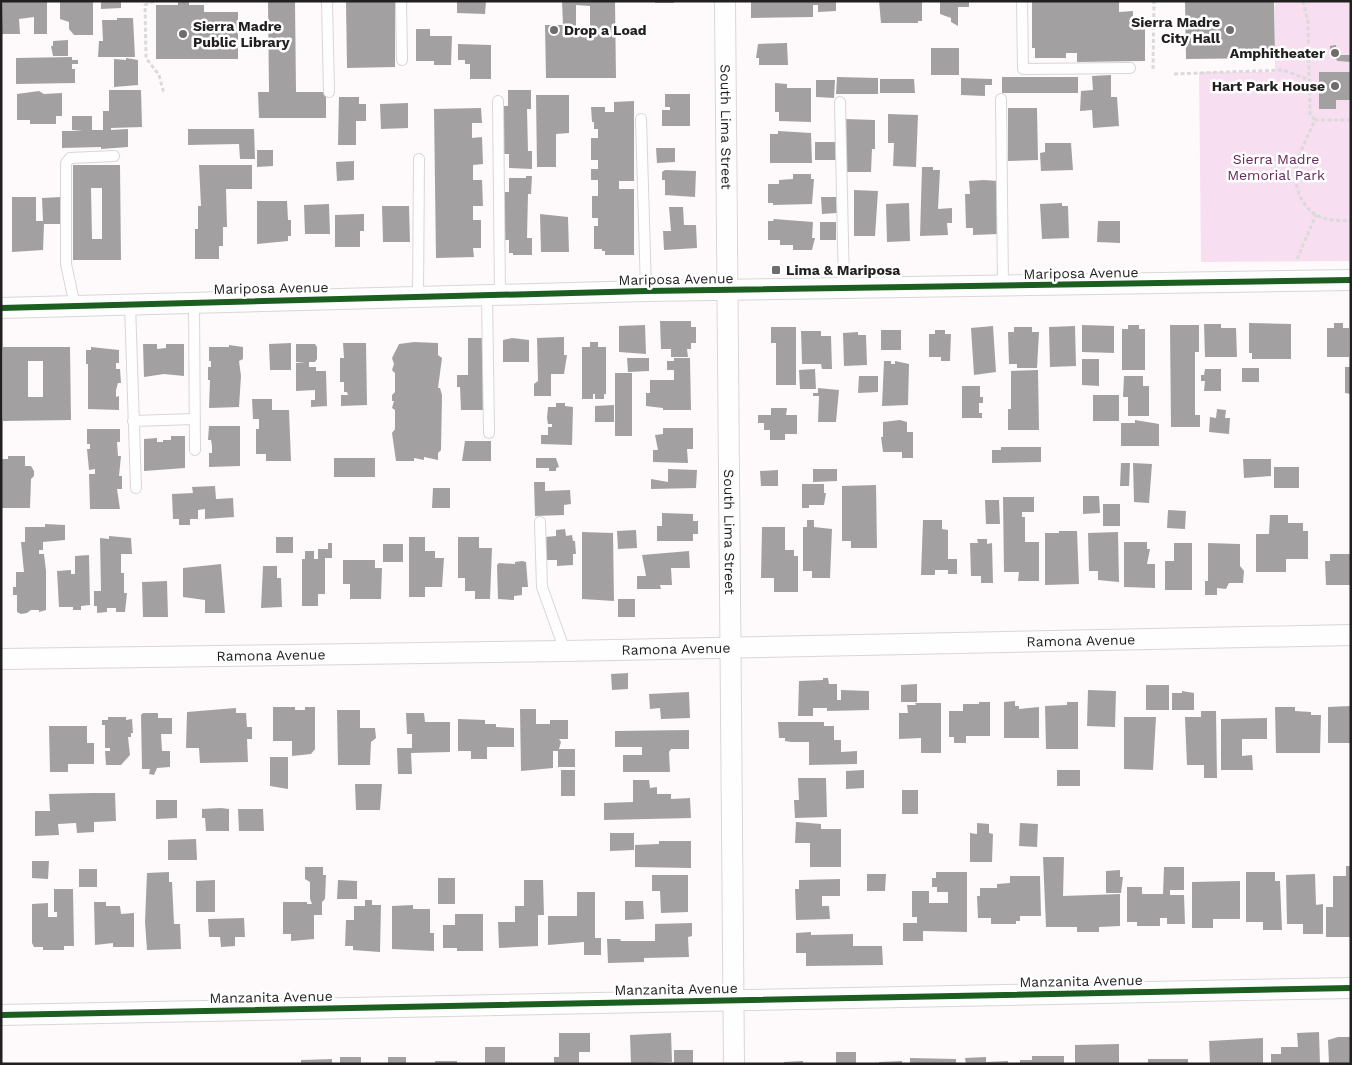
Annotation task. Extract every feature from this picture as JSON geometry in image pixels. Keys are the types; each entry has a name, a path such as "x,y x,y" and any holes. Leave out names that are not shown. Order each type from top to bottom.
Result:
{"street":[{"name":"South Lima Street","path":"725,1 734,1064"},
{"name":"Mariposa Avenue","path":"1,308 494,295 1351,280"},
{"name":"Ramona Avenue","path":"1,659 566,651 730,646 1351,635"},
{"name":"Manzanita Avenue","path":"1,1015 1351,988"}],"lane":[{"path":"327,1 329,92"},
{"path":"401,1 402,60"},
{"path":"1022,1 1023,69 1130,68"},
{"path":"1001,99 1003,286"},
{"path":"490,433 498,101"},
{"path":"840,102 844,288"},
{"path":"640,119 646,292"},
{"path":"75,306 66,264 66,162 70,158 114,156"},
{"path":"418,159 418,297"},
{"path":"194,303 195,450"},
{"path":"130,304 136,488"},
{"path":"134,421 194,419"},
{"path":"540,522 542,587 566,651"}],"path":[{"path":"154,1 145,5 146,58 159,75 164,94"},
{"path":"1153,69 1154,1"},
{"path":"1303,1 1308,22 1310,114 1314,120"},
{"path":"1174,74 1283,70 1308,79"},
{"path":"1314,120 1351,120"},
{"path":"1314,120 1296,167 1295,183 1303,202 1316,215 1335,220 1351,221"},
{"path":"1297,259 1316,215"}],"green space":[{"name":"Sierra Madre Memorial Park","path":"1275,1 1351,1 1351,261 1201,262 1199,72 1275,72"}],"building":[{"path":"47,1 47,34 34,34 34,17 19,19 20,34 2,34 3,2"},
{"path":"60,1 93,1 93,35 74,35 69,29 69,22 60,19"},
{"path":"101,1 121,1 121,8 101,9"},
{"path":"178,1 189,1 189,5 204,5 204,12 238,12 238,59 156,59 156,5 178,5"},
{"path":"268,1 295,1 296,92 326,92 326,118 259,118 258,92 269,92"},
{"path":"346,1 395,1 395,67 347,68"},
{"path":"457,1 486,1 485,14 457,13"},
{"path":"562,1 615,1 616,78 546,78 545,25 563,25","holes":["576,5 590,6 590,32 576,32"]},
{"path":"655,1 674,1 674,3 655,3"},
{"path":"751,1 836,1 836,11 818,12 818,5 813,5 813,17 751,18"},
{"path":"879,1 922,1 922,21 918,21 918,23 881,23"},
{"path":"940,1 969,1 969,7 958,7 958,26 951,22 951,18 940,14"},
{"path":"1032,1 1119,1 1119,12 1133,11 1133,30 1145,29 1145,61 1077,62 1077,53 1066,53 1066,58 1035,58 1035,48 1032,48"},
{"name":"Sierra Madre City Hall","path":"1185,1 1274,1 1275,58 1186,59"},
{"path":"117,18 133,18 135,57 98,57 99,41 103,41 102,20 117,20"},
{"path":"416,29 430,29 430,36 452,36 451,65 434,65 434,61 416,61"},
{"path":"68,40 68,56 53,56 51,46 53,46 53,41"},
{"path":"787,43 788,65 759,65 759,58 756,58 758,44"},
{"path":"458,44 491,45 491,79 470,79 470,64 465,64 465,60 458,60"},
{"name":"Amphitheater","path":"1336,45 1337,51 1341,55 1351,55 1351,62 1338,61 1330,55 1330,46"},
{"path":"931,48 959,48 959,75 931,75"},
{"path":"72,57 72,60 78,60 78,64 72,64 72,69 75,69 75,83 16,84 16,58"},
{"path":"126,58 138,60 138,85 114,87 114,59 126,60"},
{"name":"Hart Park House","path":"1319,72 1351,72 1351,100 1336,100 1336,109 1319,109"},
{"path":"1111,75 1111,97 1117,97 1119,126 1093,128 1092,110 1080,111 1081,91 1093,90 1092,76"},
{"path":"837,77 878,78 878,94 836,94"},
{"path":"1002,77 1078,77 1078,93 1002,93"},
{"path":"961,78 992,79 992,85 985,85 985,96 961,95"},
{"path":"880,79 914,79 915,93 880,93"},
{"path":"816,80 835,80 834,98 816,97"},
{"path":"775,83 787,84 787,88 811,88 811,122 779,121 779,112 775,112"},
{"path":"109,90 141,90 142,127 111,128 111,130 128,129 128,147 101,149 101,147 62,148 62,131 83,131 72,130 72,116 92,116 92,130 103,130 103,111 109,111"},
{"path":"508,90 531,90 531,109 527,109 528,151 532,151 532,169 509,168 509,154 503,154 503,106 508,106"},
{"path":"39,91 44,94 62,93 62,116 56,116 56,124 30,124 30,120 17,120 17,94"},
{"path":"665,94 690,94 690,126 662,126 662,110 670,110 670,107 665,107"},
{"path":"536,95 569,95 569,133 556,134 556,167 537,167"},
{"path":"339,97 359,97 359,104 366,104 366,121 356,121 356,145 338,145"},
{"path":"634,101 634,181 619,181 619,189 634,189 634,255 605,255 605,251 602,251 602,249 594,249 594,226 598,226 598,218 592,218 592,196 598,196 598,180 591,180 591,169 598,169 598,160 591,160 591,138 598,138 598,129 594,129 591,107 605,107 605,112 614,112 614,102"},
{"path":"408,103 408,128 381,129 380,104"},
{"path":"481,108 482,123 472,123 472,138 482,137 483,164 473,165 473,180 482,180 483,206 473,206 473,220 481,220 481,248 473,248 474,257 436,258 434,109"},
{"path":"1008,108 1037,108 1038,160 1008,161"},
{"path":"888,114 918,115 916,167 893,166 894,143 888,143"},
{"path":"845,119 875,120 875,149 872,149 871,172 846,172"},
{"path":"188,129 254,129 255,159 240,159 239,144 188,145"},
{"path":"778,131 811,133 812,163 770,163 770,134 778,134"},
{"path":"815,142 836,142 836,160 815,160"},
{"path":"1045,143 1071,143 1073,170 1041,171 1040,153 1045,152"},
{"path":"656,148 675,148 675,162 657,163"},
{"path":"257,150 273,150 273,166 257,167"},
{"path":"354,161 354,180 337,181 336,162"},
{"path":"73,165 120,165 121,260 73,260","holes":["91,188 102,188 102,239 92,239"]},
{"path":"199,165 252,165 252,189 226,189 227,227 223,227 223,246 219,246 219,259 195,259 195,229 198,229 198,206 201,206"},
{"path":"922,167 933,167 933,170 940,170 938,209 952,208 952,223 947,223 948,235 920,236"},
{"path":"665,170 696,171 695,197 665,195 665,180 662,180 662,172"},
{"path":"793,174 811,174 811,179 814,179 812,204 773,205 773,203 768,203 768,184 779,184 779,180 793,179"},
{"path":"526,176 532,176 531,194 528,194 527,238 532,238 532,255 513,255 513,253 509,253 509,240 503,240 504,192 509,192 509,178 526,178"},
{"path":"969,181 998,181 998,234 973,235 973,228 966,228 965,194 970,194"},
{"path":"854,190 878,191 875,236 854,236"},
{"path":"12,197 36,197 36,221 43,221 42,198 61,197 62,224 44,224 43,250 12,252"},
{"path":"821,197 836,197 837,213 822,214"},
{"path":"257,201 287,201 288,220 291,220 291,236 288,236 288,241 257,244"},
{"path":"909,203 910,241 887,242 886,204"},
{"path":"1062,203 1062,206 1068,206 1069,238 1042,239 1040,204"},
{"path":"329,204 330,234 305,234 304,205"},
{"path":"382,206 409,206 410,242 383,242"},
{"path":"669,207 683,207 684,225 696,225 697,248 664,250 663,231 671,231"},
{"path":"364,214 364,231 360,231 360,247 335,247 335,215"},
{"path":"540,214 568,217 569,252 541,252"},
{"path":"774,219 813,222 812,238 815,238 812,250 793,250 793,245 780,245 780,240 768,240 768,221 773,221"},
{"path":"1098,221 1120,221 1120,243 1097,242"},
{"path":"820,222 836,222 836,240 820,240"},
{"path":"660,321 691,321 691,327 696,327 696,343 691,343 691,349 687,349 688,357 671,357 671,349 661,349"},
{"path":"1249,323 1291,324 1291,359 1252,359 1252,353 1249,353"},
{"path":"1334,323 1343,323 1343,328 1349,328 1349,357 1327,357 1327,328 1334,328"},
{"path":"1204,324 1221,324 1221,328 1236,328 1237,357 1205,357"},
{"path":"645,325 646,354 619,352 619,326"},
{"path":"1082,325 1114,326 1114,353 1082,352"},
{"path":"1128,325 1139,325 1139,329 1145,329 1145,370 1122,370 1122,329 1128,329"},
{"path":"1170,325 1199,325 1199,352 1195,352 1195,415 1200,415 1200,427 1171,427"},
{"path":"993,326 996,372 974,375 971,328"},
{"path":"1075,326 1076,366 1050,367 1049,327"},
{"path":"771,327 796,327 796,385 776,385 776,343 771,343"},
{"path":"1014,327 1032,327 1032,332 1039,332 1037,368 1017,368 1017,364 1009,364 1008,332 1014,332"},
{"path":"881,330 901,330 901,350 881,350"},
{"path":"935,330 945,330 945,334 951,334 950,361 941,361 941,357 929,357 929,334 935,334"},
{"path":"801,331 821,331 821,336 831,336 832,369 822,369 821,364 802,364"},
{"path":"858,332 858,335 866,335 867,365 844,366 843,333"},
{"path":"564,337 564,355 567,355 564,374 551,374 551,396 534,396 534,384 538,381 537,338"},
{"path":"468,338 484,338 484,410 461,410 460,387 457,387 457,375 468,375"},
{"path":"512,338 529,340 529,362 503,362 503,340"},
{"path":"414,342 438,343 438,355 442,358 438,388 440,388 442,395 441,450 438,453 438,460 424,457 424,460 414,458 414,461 396,461 392,433 395,429 395,410 392,408 394,401 392,401 392,395 395,392 395,373 392,370 394,364 392,358 399,344"},
{"path":"590,342 598,342 598,347 606,347 606,394 604,394 604,399 595,399 595,394 593,394 593,399 582,399 582,347 590,347"},
{"path":"291,343 291,370 270,370 269,344"},
{"path":"343,343 366,343 367,405 341,406 341,395 348,395 347,392 344,392 344,382 340,382 340,358 344,358"},
{"path":"143,344 157,344 157,349 166,348 166,344 184,344 184,376 164,374 144,377"},
{"path":"296,344 315,344 317,347 317,359 315,362 309,362 309,367 316,367 316,371 326,371 327,406 311,407 311,400 315,400 315,390 296,391 296,363 305,363 296,362"},
{"path":"229,345 243,347 243,359 239,361 241,376 239,407 209,408 210,380 208,380 208,367 211,367 211,361 209,361 209,347 229,347"},
{"path":"3,347 70,347 71,420 3,421","holes":["28,361 43,361 43,397 28,397"]},
{"path":"91,347 119,350 119,363 116,363 116,369 120,369 121,383 118,383 116,397 119,396 119,410 88,409 88,364 86,364 86,350 91,350"},
{"path":"627,358 649,358 649,371 628,372"},
{"path":"674,358 690,358 691,410 663,410 663,408 646,406 646,393 650,393 650,380 674,380 674,370 667,370 667,361 674,361"},
{"path":"1082,359 1099,359 1099,386 1082,385"},
{"path":"884,361 891,361 891,364 895,364 895,361 909,364 908,405 882,406"},
{"path":"1345,367 1351,367 1351,394 1345,393"},
{"path":"1242,368 1259,368 1259,382 1242,382"},
{"path":"815,369 816,389 800,389 799,370"},
{"path":"1205,369 1221,369 1221,391 1204,391 1205,381 1201,381 1201,375 1204,375"},
{"path":"1038,370 1039,430 1008,430 1008,409 1011,409 1011,371"},
{"path":"615,373 632,373 632,436 615,436"},
{"path":"859,376 878,376 878,392 858,393"},
{"path":"1124,376 1143,376 1143,386 1149,386 1149,416 1128,416 1128,397 1123,397"},
{"path":"962,386 980,386 980,397 983,397 983,403 979,403 979,413 982,413 982,418 962,418"},
{"path":"818,388 839,390 836,422 818,422 819,396 813,396 813,393 818,393"},
{"path":"1093,395 1119,395 1119,421 1093,421"},
{"path":"252,399 272,399 272,410 289,410 291,461 266,461 266,454 256,454 256,429 259,429 259,419 253,419"},
{"path":"556,403 565,403 565,406 573,407 572,445 541,444 541,435 548,435 548,427 552,427 552,424 548,424 548,407 556,407"},
{"path":"614,405 614,422 595,422 595,406"},
{"path":"771,408 787,408 786,415 797,415 797,434 785,434 785,440 770,440 770,430 764,430 764,423 758,423 758,415 771,415"},
{"path":"1217,409 1226,410 1225,418 1230,418 1229,434 1209,432 1210,417 1216,418"},
{"path":"900,420 907,422 907,432 913,432 913,458 902,458 902,452 883,452 881,437 883,437 883,422"},
{"path":"1135,420 1159,424 1159,446 1121,446 1121,423 1135,423"},
{"path":"209,426 240,426 240,466 209,467 209,453 212,453 212,446 211,440 208,440"},
{"path":"663,428 693,428 693,449 687,449 688,463 653,462 653,450 658,450 655,435 663,434"},
{"path":"87,429 120,429 120,442 117,442 118,456 121,456 119,476 122,476 122,489 117,489 120,509 90,509 89,474 95,474 95,469 89,470 87,449 90,449 90,444 87,444"},
{"path":"171,436 185,436 185,468 144,471 144,439 157,438 157,442 163,442 163,440 171,440"},
{"path":"465,441 491,441 491,461 462,461"},
{"path":"1001,447 1041,447 1041,462 992,463 992,450 1001,450"},
{"path":"8,456 25,456 25,466 31,466 34,471 34,476 31,479 30,508 2,508 2,459 8,459"},
{"path":"334,458 375,458 375,477 334,477"},
{"path":"536,458 556,458 559,467 556,468 556,471 549,471 549,468 536,468"},
{"path":"1243,459 1271,459 1271,476 1244,478"},
{"path":"1121,463 1130,463 1129,486 1120,486"},
{"path":"1133,463 1152,464 1149,503 1134,502"},
{"path":"1274,467 1299,467 1299,488 1274,488"},
{"path":"668,469 697,470 696,488 651,489 651,479 668,482"},
{"path":"813,469 837,469 837,481 813,482"},
{"path":"778,470 778,486 761,486 760,471"},
{"path":"534,482 545,482 545,491 570,490 571,504 564,505 564,515 535,516"},
{"path":"802,484 824,484 824,493 826,493 824,505 809,505 809,508 802,508"},
{"path":"876,485 877,548 851,548 851,541 842,541 842,486"},
{"path":"215,486 216,499 233,498 234,517 205,519 205,509 198,510 198,519 190,519 190,525 179,525 179,519 173,519 172,494 193,493 192,487"},
{"path":"433,488 450,488 450,508 432,508"},
{"path":"1083,496 1099,496 1100,513 1083,514"},
{"path":"1003,497 1034,497 1034,512 1022,512 1022,517 1025,517 1025,542 1039,542 1039,581 1018,581 1019,572 1004,572"},
{"path":"985,500 999,500 1000,524 986,524"},
{"path":"1103,504 1120,504 1120,526 1103,526"},
{"path":"1168,510 1186,511 1185,529 1167,528"},
{"path":"662,513 693,514 693,521 698,521 698,534 693,534 693,541 657,541 657,526 662,526"},
{"path":"1270,515 1288,515 1288,523 1303,523 1303,531 1308,531 1308,559 1286,559 1286,572 1256,572 1256,534 1269,534"},
{"path":"807,520 814,520 814,527 832,529 830,578 812,578 812,571 803,571 803,527 807,527"},
{"path":"923,520 942,520 942,529 948,530 948,559 957,559 957,574 948,574 948,570 935,570 935,575 921,575"},
{"path":"45,524 65,525 65,540 43,542 43,550 39,550 39,554 44,554 46,571 46,610 39,612 39,610 31,610 21,614 17,612 17,595 13,595 13,587 16,587 16,572 24,572 21,542 25,542 25,527 45,527"},
{"path":"762,527 785,527 785,550 794,550 794,556 798,556 798,592 774,592 774,578 761,578"},
{"path":"565,529 566,536 572,535 573,541 575,541 576,554 573,554 573,565 557,566 557,560 546,560 545,537 556,536 556,530"},
{"path":"636,530 637,548 618,549 617,531"},
{"path":"1059,531 1077,531 1079,584 1045,585 1045,533 1059,533"},
{"path":"582,532 613,533 614,601 582,599"},
{"path":"1118,532 1119,582 1098,580 1098,571 1089,571 1088,533"},
{"path":"109,536 131,538 132,554 121,554 121,573 124,573 124,593 127,593 125,612 116,612 116,608 107,608 107,612 97,613 97,606 94,606 94,591 101,591 100,538 109,539"},
{"path":"276,537 293,537 293,553 276,553"},
{"path":"409,537 425,537 425,551 435,551 435,558 444,558 442,587 425,587 425,597 409,597"},
{"path":"458,537 479,537 479,548 492,548 490,599 475,599 475,591 465,591 465,578 458,578"},
{"path":"977,539 987,539 987,544 992,543 993,583 981,583 981,576 971,576 970,543 978,543"},
{"path":"1124,542 1147,542 1147,549 1150,549 1147,564 1155,564 1155,588 1124,587"},
{"path":"328,543 332,543 332,558 325,558 325,594 318,594 318,606 302,606 302,559 305,559 305,551 314,551 314,559 318,559 318,549 328,549"},
{"path":"1174,543 1192,543 1192,590 1165,590 1165,561 1174,561"},
{"path":"1208,543 1240,544 1240,566 1244,571 1243,583 1229,583 1226,589 1217,588 1217,595 1205,595 1205,581 1208,581"},
{"path":"383,544 403,544 403,562 383,562"},
{"path":"689,551 690,568 671,568 672,585 660,585 661,589 637,589 637,576 646,576 642,555"},
{"path":"1330,554 1351,554 1351,585 1326,585 1325,561 1330,561"},
{"path":"89,555 90,605 81,606 81,610 73,610 73,607 59,607 57,571 71,570 71,574 75,574 75,556"},
{"path":"343,560 375,560 375,568 382,568 381,599 350,599 350,584 343,584"},
{"path":"515,562 526,562 528,587 522,587 522,595 514,596 514,600 498,599 497,565 499,563 515,564"},
{"path":"221,564 225,613 205,613 205,600 183,597 183,568"},
{"path":"263,566 277,566 277,578 281,578 282,607 261,608"},
{"path":"167,581 168,617 143,617 142,582"},
{"path":"618,599 635,599 635,617 618,617"},
{"path":"628,673 628,689 612,690 611,674"},
{"path":"823,678 828,678 829,684 837,684 837,700 841,700 841,690 869,691 869,710 827,711 827,708 813,708 813,716 798,716 799,681 823,680"},
{"path":"917,684 917,702 901,702 901,685"},
{"path":"1146,685 1169,685 1169,710 1146,710"},
{"path":"1088,690 1116,691 1115,727 1087,726"},
{"path":"1182,691 1194,693 1194,710 1172,710 1172,693 1182,693"},
{"path":"689,692 690,718 661,719 660,708 650,709 649,694"},
{"path":"1015,701 1015,706 1019,706 1019,709 1039,707 1039,738 1004,738 1004,702"},
{"path":"979,702 990,702 990,736 966,736 966,743 954,743 954,737 949,737 949,711 963,711 963,704 979,704"},
{"path":"1067,702 1078,702 1078,749 1046,749 1045,706 1067,705"},
{"path":"915,703 941,703 941,753 921,753 921,738 899,739 899,713 908,713 907,705 916,705"},
{"path":"1351,706 1351,743 1328,743 1328,707"},
{"path":"273,707 295,707 295,710 305,710 305,707 315,707 315,749 311,754 292,756 292,741 273,741"},
{"path":"1275,707 1295,707 1295,711 1311,712 1311,715 1321,715 1320,753 1276,753"},
{"path":"236,708 236,713 246,713 247,727 252,727 252,739 247,739 248,762 200,763 199,748 186,748 187,712"},
{"path":"520,709 536,709 536,724 550,724 550,720 568,720 568,739 559,739 561,742 559,749 575,749 575,767 558,767 558,751 553,751 553,768 521,771"},
{"path":"337,710 360,710 360,728 375,728 376,738 371,742 370,765 338,765"},
{"path":"1201,711 1216,711 1217,778 1204,778 1204,765 1187,765 1185,717 1201,717"},
{"path":"143,713 158,713 158,718 172,718 172,734 161,734 162,751 170,751 170,767 157,768 154,775 149,774 150,769 142,769 141,715"},
{"path":"406,713 424,713 425,722 450,722 450,752 411,753 412,774 398,774 397,748 412,748 412,734 407,734"},
{"path":"108,717 132,719 133,733 131,733 131,737 128,737 130,755 121,765 106,765 105,751 110,751 110,748 105,748 105,725 102,725 102,720 108,720"},
{"path":"1124,717 1156,717 1153,770 1124,769"},
{"path":"1267,718 1267,739 1242,739 1242,756 1252,755 1253,770 1221,770 1221,719"},
{"path":"458,719 485,720 485,724 496,724 496,727 514,728 514,747 487,747 487,759 471,759 471,751 458,751"},
{"path":"778,722 824,722 824,726 834,726 834,740 841,740 841,752 857,751 857,764 809,765 809,742 791,742 785,741 785,738 779,738"},
{"path":"49,726 87,726 87,743 94,743 94,764 68,764 68,772 50,772"},
{"path":"689,730 689,749 671,749 669,752 670,772 623,772 623,755 642,755 642,747 615,747 615,731"},
{"path":"270,757 288,757 288,789 270,786"},
{"path":"561,770 575,770 575,796 561,796"},
{"path":"864,770 864,788 846,789 846,771"},
{"path":"1057,770 1080,770 1080,786 1057,786"},
{"path":"798,778 826,778 827,817 795,818 794,800 799,800"},
{"path":"633,780 649,780 650,788 657,787 657,794 671,794 671,799 690,798 691,818 604,820 604,803 633,802"},
{"path":"355,784 382,784 380,810 356,810"},
{"path":"902,790 918,790 918,814 902,814"},
{"path":"115,793 116,821 94,822 94,832 77,833 76,823 58,824 59,835 35,836 35,811 50,811 49,794"},
{"path":"156,800 177,800 177,818 156,819"},
{"path":"202,809 229,809 229,831 206,831 205,818 202,818"},
{"path":"238,809 263,809 264,831 239,831"},
{"path":"796,822 821,824 821,829 841,829 841,867 810,867 810,843 795,843"},
{"path":"977,823 989,824 989,833 993,834 992,862 970,862 970,833 977,834"},
{"path":"1020,823 1038,824 1037,847 1019,846"},
{"path":"610,833 634,833 634,850 610,851"},
{"path":"196,839 197,860 168,860 168,840"},
{"path":"659,841 691,841 691,868 635,867 635,845 659,844"},
{"path":"1043,857 1064,857 1063,896 1120,894 1120,926 1099,927 1099,932 1077,932 1077,927 1046,927"},
{"path":"32,861 49,861 48,879 32,878"},
{"path":"1346,866 1351,866 1351,937 1326,937 1326,907 1333,907 1333,876 1346,876"},
{"path":"305,867 323,867 323,875 326,875 322,915 314,915 314,939 291,941 291,934 283,934 283,902 307,902 307,904 312,904 310,899 310,882 305,879"},
{"path":"1164,867 1184,867 1184,890 1170,890 1170,895 1184,895 1185,924 1167,924 1167,918 1160,918 1160,926 1137,926 1137,922 1127,922 1127,887 1142,887 1142,894 1163,894"},
{"path":"79,869 97,869 97,887 79,887"},
{"path":"1120,870 1120,877 1123,877 1121,893 1106,893 1106,871"},
{"path":"169,872 169,882 172,882 174,924 180,924 181,949 147,950 145,922 147,873"},
{"path":"936,872 967,872 967,932 923,931 923,941 903,941 903,923 917,923 917,917 912,917 912,891 929,891 929,903 948,903 948,892 937,892 937,887 932,887 932,878 936,878"},
{"path":"1246,872 1275,872 1275,881 1280,881 1282,930 1263,930 1263,922 1246,922"},
{"path":"867,874 886,874 885,891 867,891"},
{"path":"1315,874 1316,905 1323,904 1323,934 1303,934 1303,924 1287,924 1286,875"},
{"path":"652,875 688,875 688,912 661,913 660,891 652,891"},
{"path":"1010,876 1040,876 1041,916 1020,916 1020,921 1016,921 1016,924 991,924 991,918 978,918 977,896 980,896 980,888 997,888 997,884 1010,883"},
{"path":"438,878 455,878 455,904 438,904"},
{"path":"840,879 840,896 822,896 822,906 829,906 830,919 796,920 795,889 799,889 799,880"},
{"path":"215,880 215,912 196,912 196,881"},
{"path":"338,880 357,881 357,899 337,899"},
{"path":"524,880 543,880 544,915 538,915 538,946 499,948 498,922 515,922 515,906 524,906"},
{"path":"1240,881 1240,919 1213,919 1213,928 1192,928 1192,882"},
{"path":"54,889 73,889 74,946 64,946 64,950 43,950 43,947 34,947 32,943 32,904 48,903 48,917 57,917 57,912 54,912"},
{"path":"577,892 595,892 595,938 601,938 601,955 584,955 584,942 548,945 548,916 577,916"},
{"path":"365,900 372,900 372,905 381,905 380,952 353,950 353,946 345,946 346,920 354,920 354,906 365,906"},
{"path":"625,901 643,901 644,919 625,920"},
{"path":"94,902 106,902 106,906 120,906 121,914 134,913 134,947 113,947 113,943 95,945"},
{"path":"413,905 413,909 430,909 430,933 434,933 434,951 392,949 392,906"},
{"path":"455,914 483,914 483,951 457,951 457,948 443,948 443,925 455,925"},
{"path":"244,918 245,937 235,937 235,946 221,947 220,937 209,937 208,919"},
{"path":"692,923 692,936 688,937 689,957 644,958 644,962 608,963 607,939 655,941 655,924"},
{"path":"811,932 811,935 853,934 853,946 882,946 883,965 806,966 806,953 796,953 796,933"},
{"path":"1319,1032 1320,1064 1271,1064 1271,1054 1281,1054 1281,1047 1298,1047 1297,1033"},
{"path":"559,1033 590,1033 590,1052 579,1052 579,1064 554,1064 554,1057 559,1057"},
{"path":"671,1033 672,1062 631,1064 630,1035"},
{"path":"1338,1037 1351,1037 1351,1064 1329,1064 1328,1040"},
{"path":"1263,1038 1263,1064 1210,1064 1209,1041"},
{"path":"1119,1044 1119,1064 1075,1064 1075,1045"},
{"path":"485,1047 505,1047 505,1064 485,1064"},
{"path":"674,1050 693,1050 693,1064 674,1064"},
{"path":"836,1052 856,1052 856,1064 836,1064"},
{"path":"1032,1056 1064,1056 1064,1064 1020,1064 1020,1060 1032,1060"},
{"path":"340,1057 361,1057 361,1064 340,1064"},
{"path":"388,1057 406,1057 406,1064 388,1064"},
{"path":"986,1057 986,1062 1008,1061 1008,1064 966,1064 965,1058"},
{"path":"910,1058 956,1059 956,1064 910,1064"},
{"path":"332,1059 332,1064 301,1064 301,1060"},
{"path":"1148,1059 1188,1059 1188,1064 1148,1064"},
{"path":"435,1061 457,1061 457,1064 435,1064"},
{"path":"803,1061 803,1064 784,1064 784,1062"},
{"path":"902,1061 902,1064 879,1064 879,1062"}],"cycle path":[{"path":"1,308 646,291 1351,280"},
{"path":"1,1015 1351,988"}],"place":[{"name":"Drop a Load","path":"554,30"},
{"name":"Sierra Madre City Hall","path":"1230,30"},
{"name":"Sierra Madre Public Library","path":"183,34"},
{"name":"Amphitheater","path":"1335,53"},
{"name":"Hart Park House","path":"1335,86"},
{"name":"Lima & Mariposa","path":"776,270"}]}
